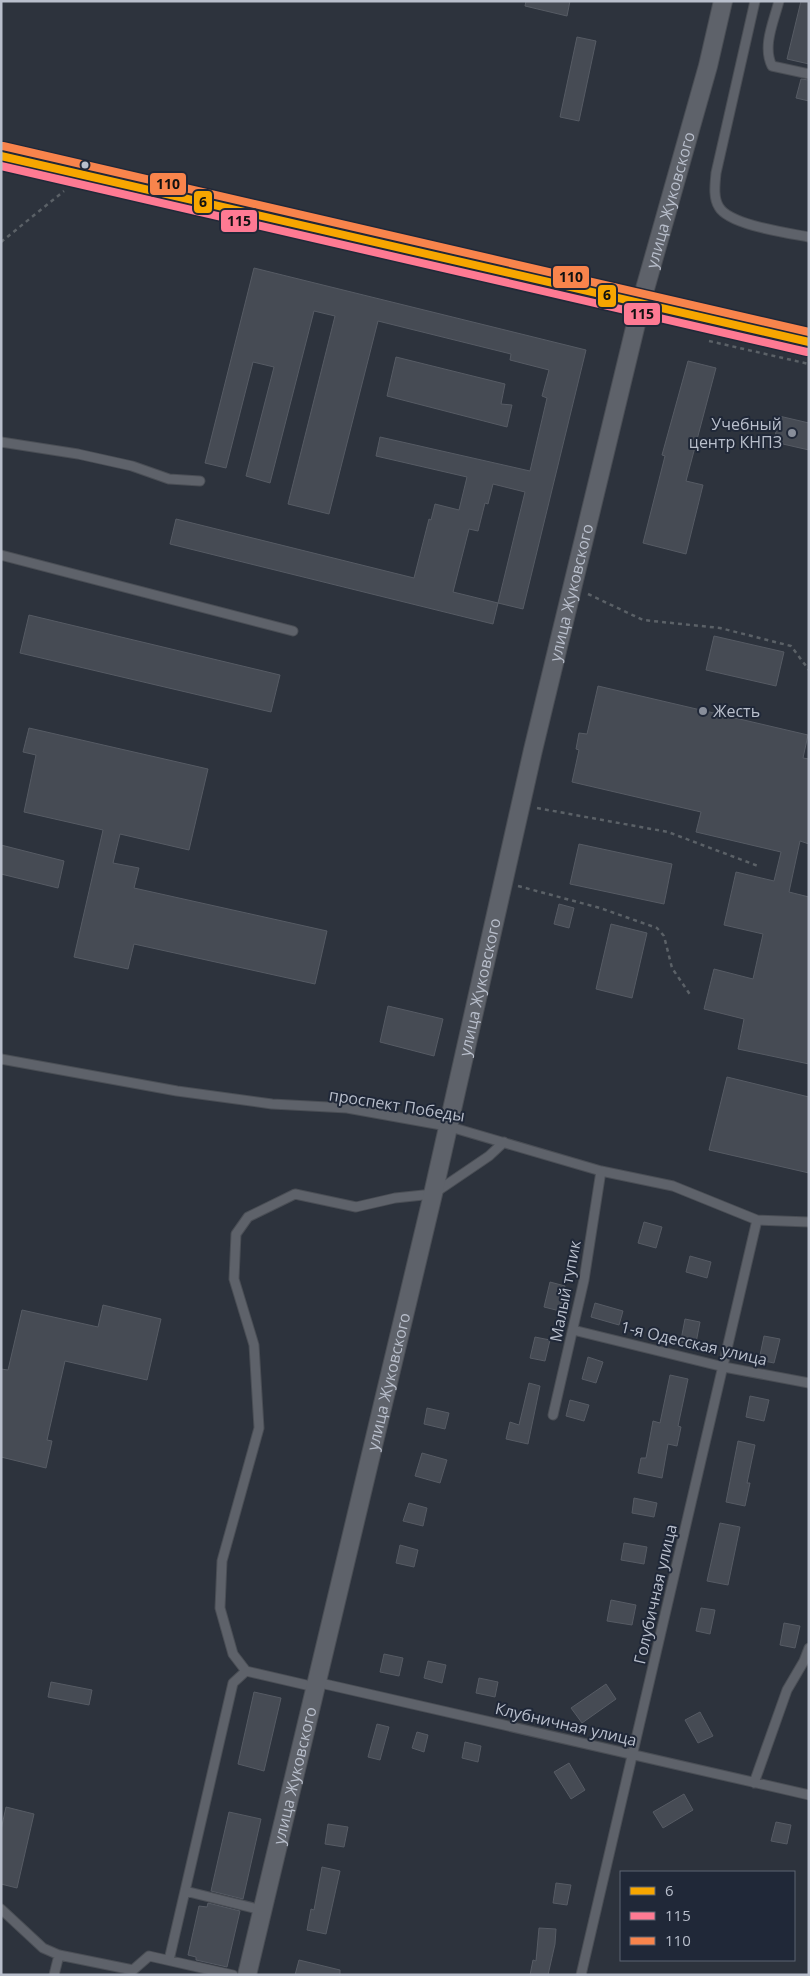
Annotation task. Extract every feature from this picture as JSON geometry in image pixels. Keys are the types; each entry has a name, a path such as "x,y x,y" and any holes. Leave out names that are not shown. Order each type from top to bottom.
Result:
{"main road":[{"path":"1,156 809,342"}],"street":[{"name":"улица Жуковского","path":"247,1975 433,1194 520,806 641,303 708,66 723,1"}],"lane":[{"path":"755,1 716,173 716,202 722,212 735,221 809,238"},
{"path":"778,1 768,42 772,66 809,74"},
{"path":"1,442 78,454 132,466 169,478 200,481"},
{"path":"1,555 293,631"},
{"name":"проспект Победы","path":"1,1059 177,1091 272,1104 347,1108 448,1126 601,1171 673,1186 757,1220 809,1222"},
{"path":"169,1960 233,1683 246,1672 233,1654 220,1608 222,1561 259,1428 254,1344 234,1279 236,1234 248,1217 295,1194 356,1207 395,1198 433,1194 489,1156 504,1142"},
{"name":"Малый тупик","path":"553,1415 584,1280 601,1171"},
{"name":"Голубичная улица","path":"582,1975 757,1220"},
{"name":"1-я Одесская улица","path":"573,1330 724,1367 809,1382"},
{"path":"754,1783 787,1690 804,1661 809,1648"},
{"name":"Клубничная улица","path":"246,1672 316,1685 809,1795"},
{"path":"185,1892 262,1910"},
{"path":"1,1909 43,1948 59,1955 133,1970 149,1956 233,1975"},
{"path":"54,1975 59,1955"}],"path":[{"path":"1,242 64,191"},
{"path":"573,587 643,620 720,628 791,646 809,670"},
{"path":"520,806 668,832 758,866"},
{"path":"504,882 600,908 657,928 664,936 672,968 692,996"}],"building":[{"path":"526,1 570,1 567,16 525,6"},
{"path":"801,1 809,1 809,64 787,59"},
{"path":"577,37 596,41 579,121 560,117"},
{"path":"801,79 809,80 809,101 796,98"},
{"path":"254,268 586,350 523,609 498,603 493,624 170,544 176,519 414,578 429,519 431,520 435,504 459,510 467,477 376,456 380,437 530,471 547,398 542,396 549,370 510,360 511,354 378,321 329,514 288,504 335,316 314,311 270,483 246,476 274,367 253,362 226,468 205,463","holes":["493,484 525,492 498,603 453,592 469,529 478,531 485,503 488,504"]},
{"path":"396,357 505,384 501,404 512,405 507,427 387,396"},
{"path":"688,361 716,368 686,481 703,485 686,554 643,543 665,456 662,455"},
{"name":"Учебный центр КНПЗ","path":"779,416 809,423 809,450 774,442"},
{"path":"29,615 280,675 271,712 20,653"},
{"path":"714,636 784,652 776,686 706,670"},
{"path":"598,686 808,735 803,758 809,759 809,844 800,841 789,892 809,897 809,1064 738,1049 744,1019 704,1009 714,969 753,979 763,934 724,925 736,872 774,881 781,852 696,832 701,812 572,782 579,750 576,749 579,733 587,734"},
{"path":"29,728 208,769 189,850 120,834 113,863 139,868 134,888 327,931 315,984 134,944 128,969 74,957 103,830 24,812 36,755 23,752"},
{"path":"579,844 672,864 664,904 570,884"},
{"path":"1,845 64,861 58,888 1,874"},
{"path":"559,904 574,908 569,928 554,924"},
{"path":"611,924 647,933 632,998 596,989"},
{"path":"388,1006 443,1019 434,1056 380,1042"},
{"path":"727,1077 809,1097 809,1173 709,1150"},
{"path":"644,1222 662,1227 656,1248 638,1243"},
{"path":"690,1256 711,1262 707,1278 686,1272"},
{"path":"550,1282 565,1286 560,1311 544,1307"},
{"path":"595,1303 623,1311 619,1325 591,1317"},
{"path":"103,1305 161,1319 147,1380 65,1361 47,1440 52,1441 46,1468 1,1457 1,1369 8,1370 22,1310 98,1327"},
{"path":"685,1319 700,1322 695,1348 680,1345"},
{"path":"764,1336 780,1339 774,1363 759,1360"},
{"path":"535,1337 550,1340 545,1361 530,1358"},
{"path":"588,1357 603,1362 596,1383 582,1379"},
{"path":"670,1375 688,1379 678,1426 681,1427 677,1446 668,1444 662,1478 638,1473 641,1458 646,1458 653,1421 660,1423"},
{"path":"529,1383 540,1386 528,1444 506,1439 510,1422 519,1425"},
{"path":"750,1396 769,1400 764,1421 746,1417"},
{"path":"570,1400 589,1405 584,1421 566,1416"},
{"path":"427,1408 449,1413 445,1429 424,1424"},
{"path":"738,1441 755,1445 747,1483 750,1483 745,1506 726,1502"},
{"path":"422,1453 447,1460 440,1483 415,1476"},
{"path":"634,1498 657,1503 654,1517 632,1513"},
{"path":"409,1503 427,1508 423,1526 403,1521"},
{"path":"720,1523 740,1527 728,1585 707,1581"},
{"path":"624,1543 647,1547 644,1564 621,1560"},
{"path":"400,1545 418,1550 414,1567 396,1563"},
{"path":"611,1600 636,1605 632,1625 607,1621"},
{"path":"701,1608 715,1610 710,1634 696,1631"},
{"path":"784,1623 800,1626 795,1648 780,1645"},
{"path":"384,1654 403,1658 399,1676 380,1672"},
{"path":"428,1661 446,1665 442,1683 424,1678"},
{"path":"479,1678 498,1682 495,1697 476,1693"},
{"path":"51,1682 92,1690 89,1705 48,1697"},
{"path":"606,1684 616,1699 582,1723 571,1708"},
{"path":"254,1692 281,1698 264,1771 238,1764"},
{"path":"700,1712 713,1736 698,1743 685,1720"},
{"path":"377,1724 389,1727 380,1760 368,1757"},
{"path":"417,1732 428,1735 424,1752 412,1748"},
{"path":"465,1742 481,1746 478,1762 462,1758"},
{"path":"569,1763 585,1790 571,1799 554,1772"},
{"path":"684,1794 693,1810 663,1828 653,1812"},
{"path":"6,1807 34,1814 17,1888 1,1884 1,1830"},
{"path":"229,1812 261,1819 243,1899 211,1891"},
{"path":"776,1822 791,1825 787,1844 771,1841"},
{"path":"328,1824 348,1827 344,1847 325,1844"},
{"path":"322,1867 340,1871 326,1934 307,1930 311,1909 314,1910"},
{"path":"556,1883 571,1885 567,1905 553,1903"},
{"path":"208,1903 240,1911 227,1967 196,1960 196,1957 188,1955 199,1906 207,1907"},
{"path":"539,1928 556,1929 555,1944 548,1975 530,1975 533,1960 536,1961"},
{"path":"299,1960 340,1970 340,1975 295,1975"}],"transit line":[{"name":"110","path":"3,146 809,332"},
{"name":"6","path":"1,156 809,342"},
{"name":"115","path":"1,166 807,352"}],"place":[{"name":"Учебный центр КНПЗ","path":"792,433"},
{"name":"Жесть","path":"703,711"}]}
